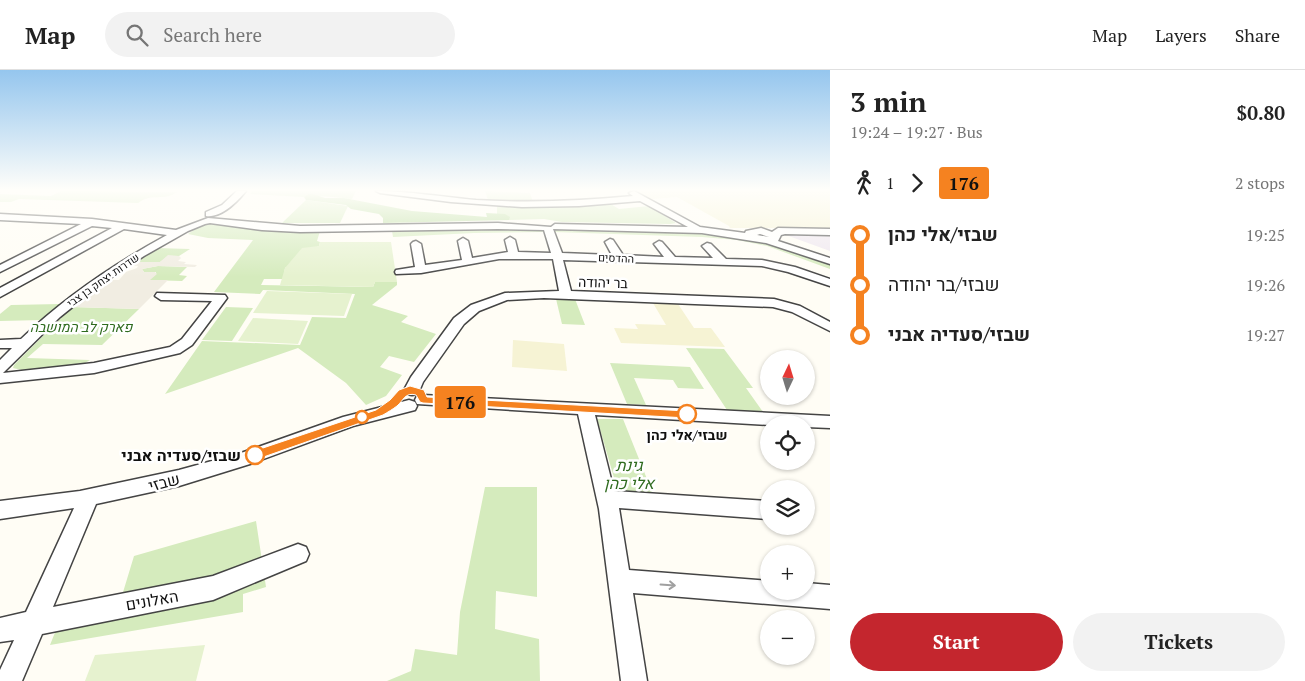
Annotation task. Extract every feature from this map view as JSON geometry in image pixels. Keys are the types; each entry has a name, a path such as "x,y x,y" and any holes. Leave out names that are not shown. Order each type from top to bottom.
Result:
{"street":[{"path":"54,220 92,222 178,233"},
{"name":"שדרות יצחק בן צבי","path":"0,369 25,342 67,304 100,279 134,257 206,220"},
{"path":"224,220 262,227 300,229 547,226 697,230 764,235 786,231"},
{"path":"673,220 678,223"},
{"path":"0,269 92,222"},
{"path":"547,226 678,223 764,235 830,259"},
{"path":"0,293 123,226"},
{"path":"547,226 557,256 566,295"},
{"path":"764,235 786,231 830,232"},
{"path":"510,240 514,255"},
{"path":"463,241 468,262"},
{"path":"610,242 619,258"},
{"path":"416,244 422,270"},
{"path":"659,244 672,260"},
{"path":"708,246 723,262"},
{"path":"763,254 775,265"},
{"name":"ההדסים","path":"400,272 514,255 775,265 804,272 830,282"},
{"name":"בר יהודה","path":"411,398 416,382 452,330 465,315 475,308 494,300 511,296 566,295 774,303 796,309 830,328"},
{"path":"0,378 90,369 175,350 188,341 221,298 161,296"},
{"path":"0,344 25,342"},
{"name":"שבזי","path":"0,510 89,497 146,486 212,469 380,412 411,398 830,422"},
{"path":"585,409 607,499 634,681"},
{"path":"10,681 89,497"},
{"path":"607,499 760,509"},
{"name":"האלונים","path":"0,630 213,588 248,576 298,554"},
{"path":"620,581 830,597"}],"shaded area":[{"path":"717,220 830,220 830,228 730,228"},
{"path":"779,228 830,229 830,251 786,235"},
{"path":"168,255 179,256 181,258 178,261 186,262 184,264 197,265 195,267 158,266 142,269 144,272 155,272 157,274 150,280 168,280 139,309 72,307 108,280 119,280 126,272 137,268 138,266 130,265 134,262 160,262"},
{"path":"653,303 678,304 694,328 711,328 725,347 621,343 614,328 638,329 635,324 666,325"},
{"path":"513,340 564,344 567,371 512,367"}],"green space":[{"path":"286,220 342,220 340,223 282,223"},
{"path":"383,220 509,220 509,220 383,223"},
{"path":"547,220 670,220 676,223 670,224 562,222"},
{"path":"215,222 255,229 320,231 317,241 320,242 319,246 285,268 283,279 264,279 261,285 373,287 375,282 397,282 397,285 372,305 408,316 401,322 436,334 414,362 389,356 380,367 402,375 386,396 366,405 346,383 298,348 165,394 202,341 300,345 312,317 346,318 355,294 263,290 260,294 214,292 253,240 208,238 188,234 201,225"},
{"path":"468,228 541,229 544,232 393,237 392,231"},
{"path":"556,229 707,233 749,238 791,249 830,264 830,269 767,246 737,240 554,232"},
{"path":"320,242 391,242 397,282 375,282 373,287 280,285 285,268 302,248 319,246"},
{"path":"156,248 190,249 179,256 168,256 160,262 134,262"},
{"path":"158,266 187,267 179,275 187,276 182,281 149,280 156,272 144,272 142,269"},
{"path":"267,291 352,294 344,316 253,313"},
{"path":"556,299 575,299 585,325 562,324"},
{"path":"60,304 42,320 0,321 0,314 11,305"},
{"name":"פארק לב המושבה","path":"72,307 139,309 102,345 43,344 27,358 90,360 85,363 22,370 13,368 14,365"},
{"path":"226,307 253,308 232,341 202,340"},
{"path":"253,318 308,321 298,344 238,341"},
{"path":"686,348 724,349 753,388 746,388 763,412 727,410"},
{"path":"610,363 690,367 704,389 678,388 673,380 634,378 646,405 627,404"},
{"name":"גינת אלי כהן","path":"597,419 623,419 653,494 625,491 617,488"},
{"path":"485,487 537,487 537,597 496,591 495,629 539,639 540,681 387,681 411,671 415,649 457,655 460,612"},
{"path":"256,521 266,587 243,594 243,612 50,645 58,625 117,612 134,556"},
{"path":"205,645 196,681 85,681 95,655"}],"bus line":[{"name":"176","path":"255,455 380,412 394,403 407,390 416,390 421,393 424,397 423,400 687,414"}],"place":[{"name":"שבזי/אלי כהן","path":"687,414"},
{"name":"שבזי/סעדיה אבני","path":"255,455"}]}
